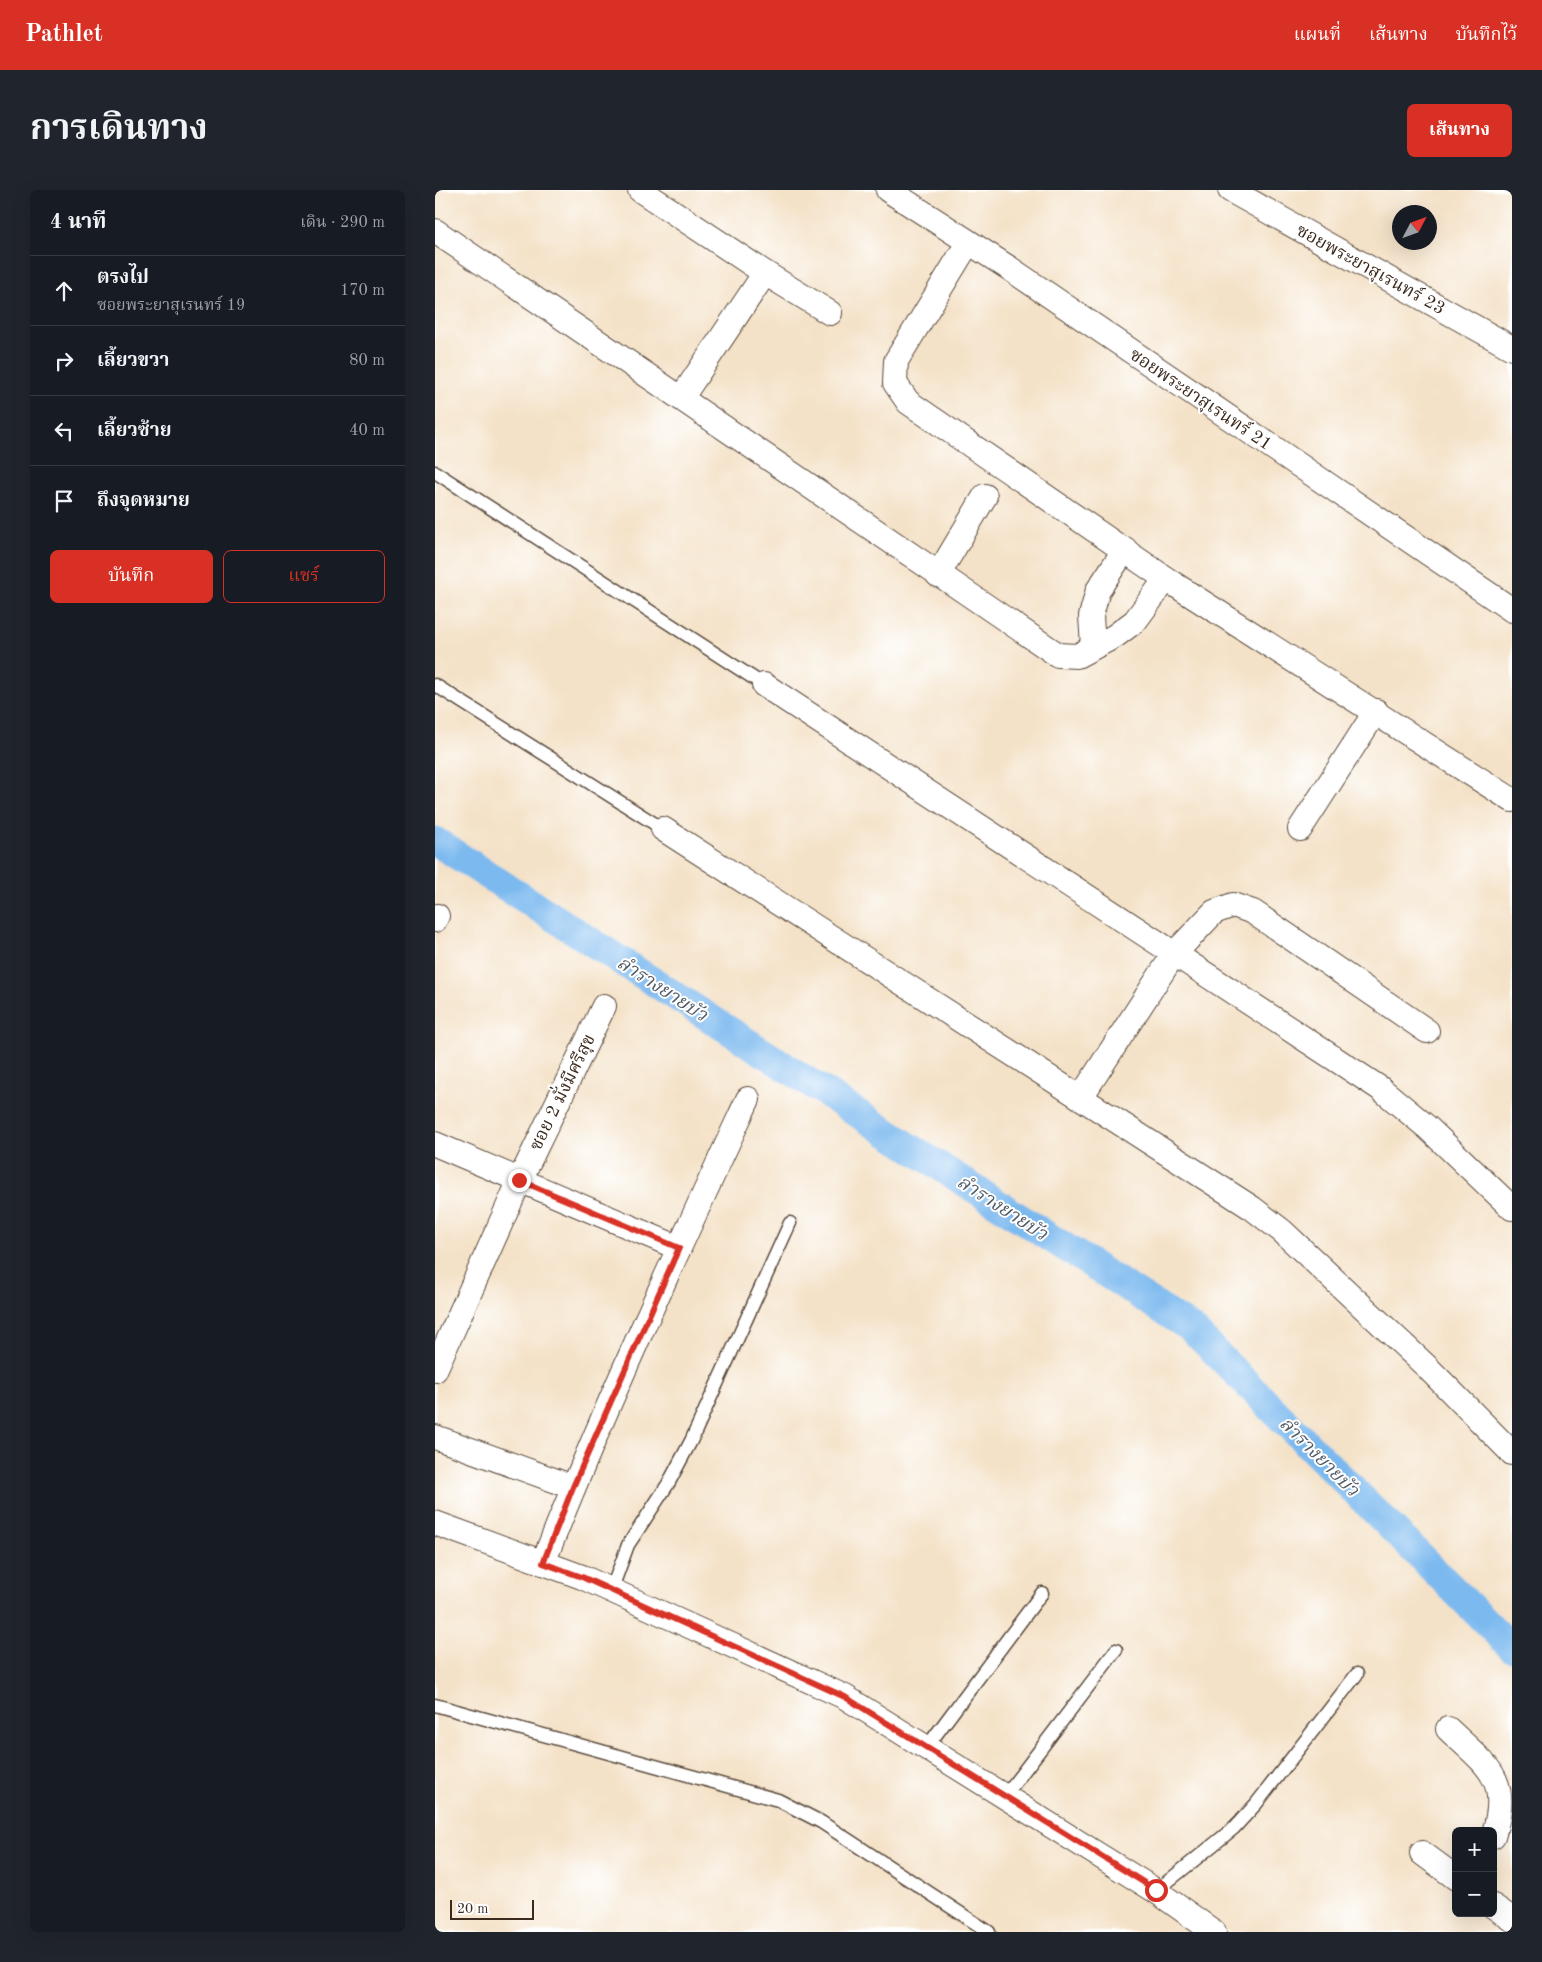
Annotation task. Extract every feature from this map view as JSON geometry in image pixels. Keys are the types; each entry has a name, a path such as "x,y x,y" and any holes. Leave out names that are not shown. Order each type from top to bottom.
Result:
{"street":[{"path":"640,190 765,273 831,313"},
{"name":"ซอยพระยาสุเรนทร์ 21","path":"888,190 1512,610"},
{"name":"ซอยพระยาสุเรนทร์ 23","path":"1230,190 1512,348"},
{"path":"435,231 682,397 938,575 1058,655 1077,656 1115,636 1135,620 1166,579"},
{"path":"969,243 896,361 895,383 908,402 1125,549 1166,579 1376,711 1512,800"},
{"path":"682,397 765,273"},
{"path":"938,575 985,496"},
{"path":"1093,647 1091,616 1098,590 1125,549"},
{"path":"764,685 1381,1090 1428,1128 1512,1208"},
{"path":"1300,829 1376,711"},
{"path":"663,829 1252,1208 1282,1231 1426,1366 1512,1453"},
{"path":"1081,1097 1173,954 1214,912 1233,905 1253,912 1427,1031"},
{"name":"ซอย 2 มั่งมีศรีสุข","path":"435,1370 519,1180 604,1006"},
{"path":"543,1563 573,1487 679,1248 748,1099"},
{"path":"435,1144 679,1248"},
{"path":"435,1437 573,1487"},
{"path":"435,1524 543,1563 611,1591 845,1697 1004,1798 1156,1890 1214,1932"},
{"path":"1448,1729 1496,1774 1504,1794 1501,1818 1497,1827"},
{"path":"1423,1853 1452,1875"},
{"path":"1497,1909 1512,1919"}],"lane":[{"path":"435,472 764,685"},
{"path":"435,685 663,829"},
{"path":"611,1591 628,1545 668,1484 691,1441 790,1223"},
{"path":"925,1748 1042,1593"},
{"path":"1004,1798 1116,1650"},
{"path":"1156,1890 1234,1828 1256,1804 1357,1674"},
{"path":"435,1705 778,1800 821,1822 989,1932"}],"waterway":[{"name":"ลำรางยายบัว","path":"435,841 1192,1329 1512,1648"}],"route":[{"path":"519,1180 679,1248 573,1487 543,1563 582,1577 845,1697 1004,1798 1156,1890"}]}
